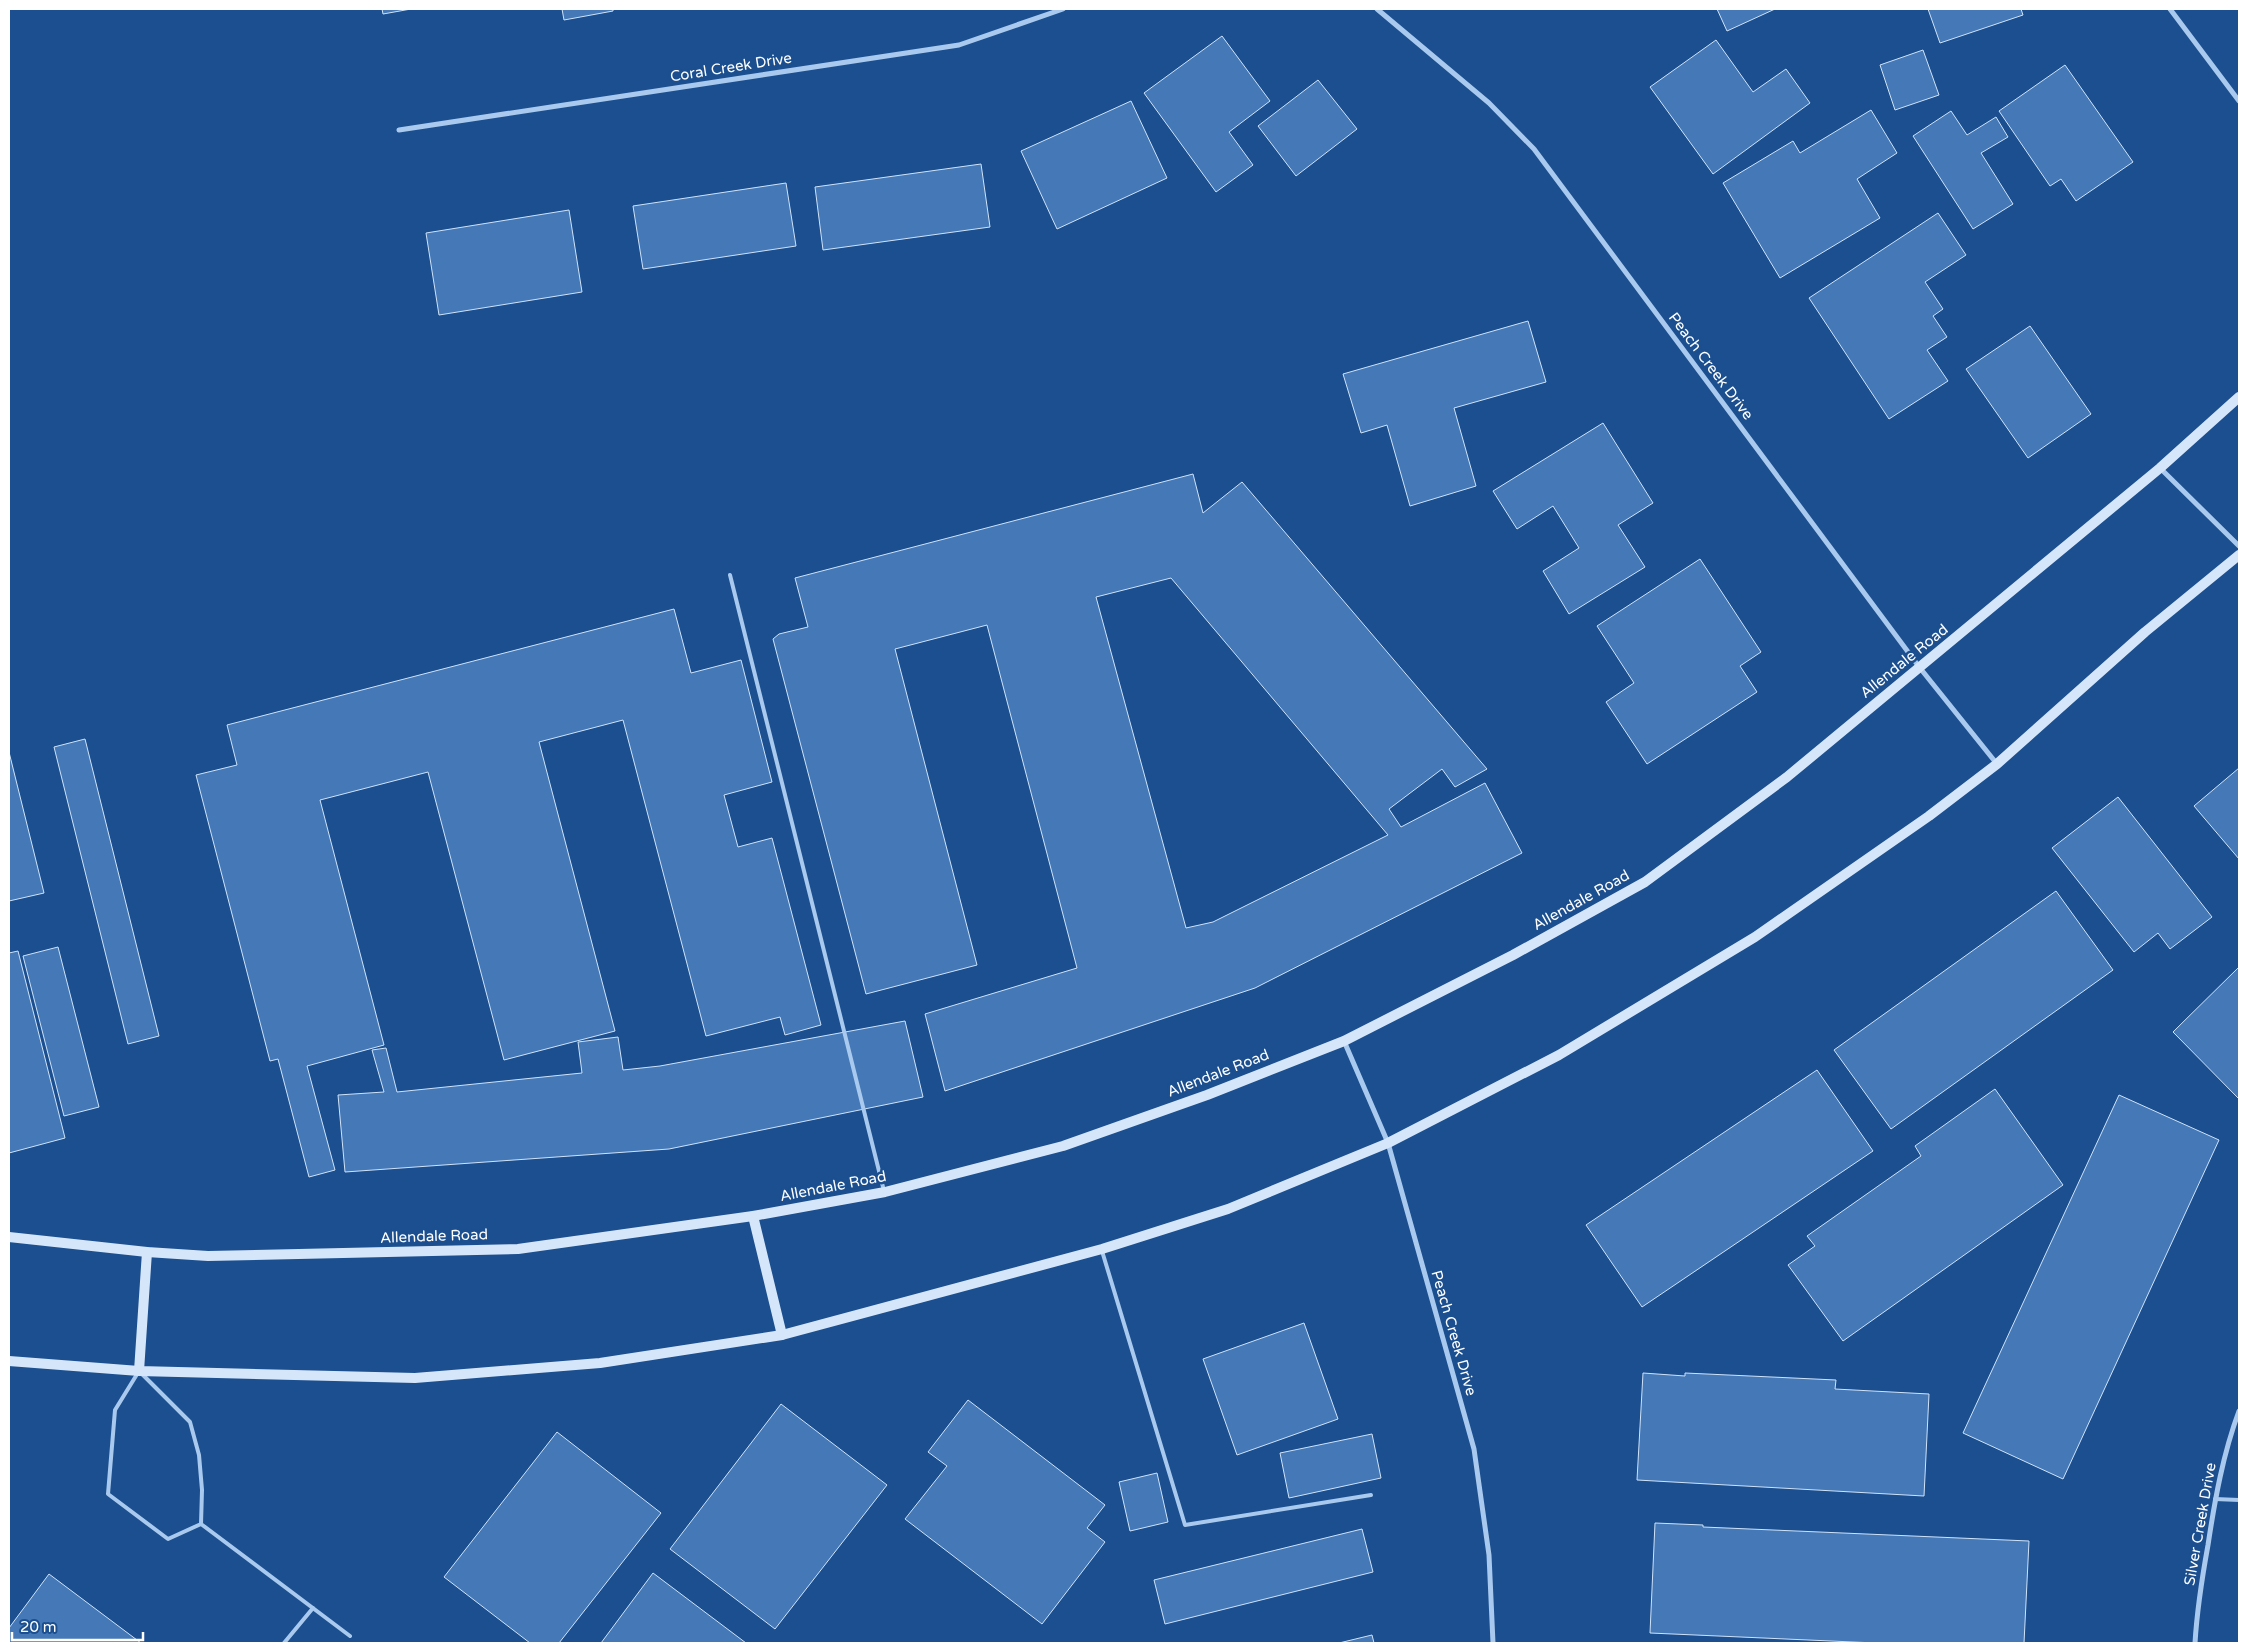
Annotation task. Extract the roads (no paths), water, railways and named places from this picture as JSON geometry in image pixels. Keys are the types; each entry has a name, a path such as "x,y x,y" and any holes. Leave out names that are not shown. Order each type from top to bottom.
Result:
{"main road":[{"name":"Allendale Road","path":"9,1237 147,1252 208,1256 518,1248 753,1216 885,1192 1063,1146 1207,1094 1344,1041 1513,955 1645,882 1787,777 2160,468 2239,397"},
{"path":"9,1361 140,1371 415,1378 600,1363 782,1335 1102,1249 1228,1209 1388,1142 1559,1055 1756,937 1929,816 1997,764 2145,632 2239,555"},
{"path":"753,1216 782,1335"},
{"path":"140,1371 147,1252"}],"street":[{"name":"Coral Creek Drive","path":"399,130 959,45 1063,9"},
{"name":"Peach Creek Drive","path":"1377,9 1489,103 1534,149 1920,668 1997,764"},
{"path":"2170,9 2239,101"},
{"path":"2160,468 2239,546"},
{"name":"Peach Creek Drive","path":"1344,1041 1388,1142 1474,1449 1489,1555 1493,1643"},
{"name":"Silver Creek Drive","path":"2195,1643 2197,1610 2215,1498 2229,1439 2239,1411"}],"lane":[{"path":"730,575 885,1192"},
{"path":"1102,1249 1185,1525 1371,1495"},
{"path":"140,1371 190,1422 199,1455 202,1490 201,1524 168,1539 108,1494 115,1410 140,1371"},
{"path":"2215,1498 2239,1500"},
{"path":"201,1524 350,1636"},
{"path":"284,1643 313,1608"}]}
